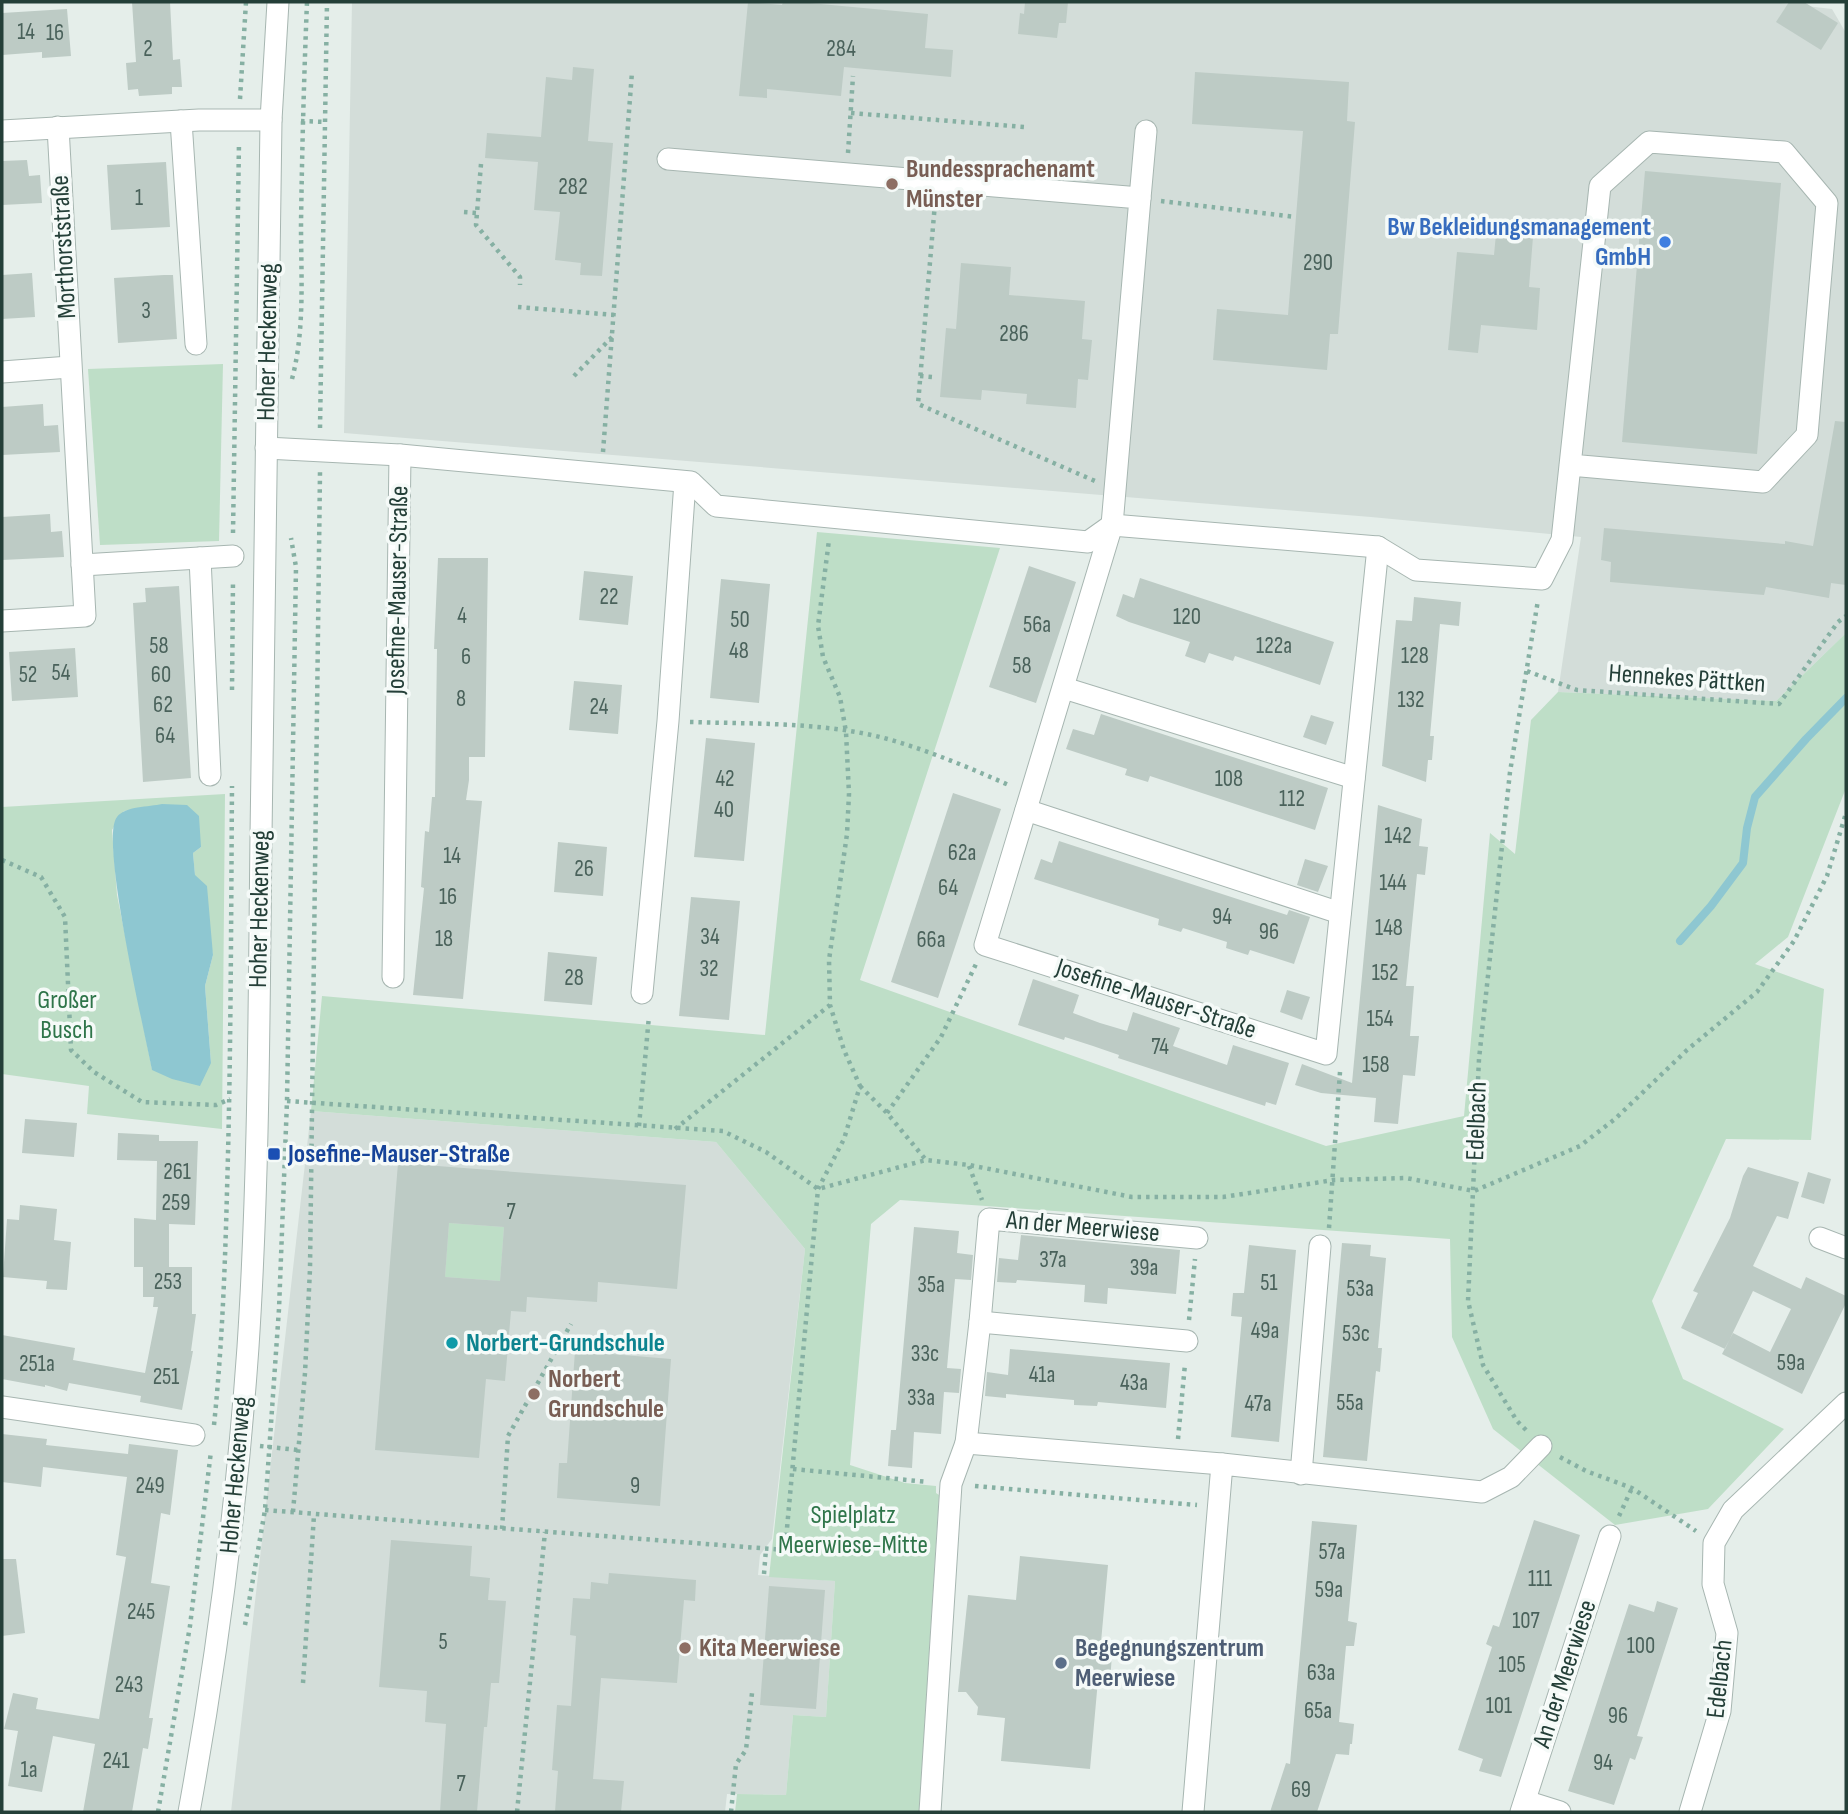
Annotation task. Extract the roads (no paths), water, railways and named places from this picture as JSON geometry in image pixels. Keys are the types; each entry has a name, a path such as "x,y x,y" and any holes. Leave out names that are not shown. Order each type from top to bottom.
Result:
{"street":[{"name":"Hoher Heckenweg","path":"189,1812 220,1626 232,1532 248,1345 258,1082 271,120 278,2"},
{"path":"2,131 181,121 271,120"},
{"path":"181,121 196,344"},
{"name":"Morthorststraße","path":"2,621 85,616 58,128"},
{"path":"1146,131 1112,525 1029,803 1340,913 1378,547"},
{"path":"642,993 668,721 685,482 691,482 716,506 1088,542 1112,525 1378,547 1416,570 1542,579 1562,540 1570,465 1600,186 1649,142 1784,152 1827,203 1807,436 1763,482 1570,465"},
{"path":"668,159 1140,198"},
{"path":"2,372 70,367"},
{"name":"Josefine-Mauser-Straße","path":"266,448 400,455 685,482"},
{"name":"Josefine-Mauser-Straße","path":"393,978 400,455"},
{"path":"82,565 233,556"},
{"path":"200,558 210,775"},
{"path":"1064,688 1354,778"},
{"name":"Josefine-Mauser-Straße","path":"1029,803 985,945 1326,1054 1340,913"},
{"name":"An der Meerwiese","path":"929,1812 951,1483 966,1443 989,1219 1197,1238"},
{"path":"1820,1238 1846,1248"},
{"path":"1301,1474 1320,1246"},
{"path":"980,1322 1187,1341"},
{"name":"Edelbach","path":"1690,1812 1720,1711 1727,1633 1713,1584 1714,1543 1733,1510 1846,1403"},
{"name":"Hoher Heckenweg","path":"2,1406 194,1435"},
{"path":"966,1443 1222,1464 1482,1492 1511,1477 1541,1446"},
{"path":"1193,1812 1222,1464"},
{"name":"An der Meerwiese","path":"1523,1807 1610,1536"},
{"path":"1523,1807 1560,1812"}],"water":[{"path":"162,804 187,805 199,816 201,847 193,853 195,875 207,886 213,955 205,986 211,1063 200,1086 172,1079 152,1070 118,897 113,832 117,817 131,809"}],"waterway":[{"path":"1680,941 1711,906 1743,863 1747,828 1755,797 1846,698"}],"place":[{"name":"Bundessprachenamt Münster","path":"892,184"},
{"name":"Bw Bekleidungsmanagement GmbH","path":"1665,242"},
{"name":"Josefine-Mauser-Straße","path":"274,1154"},
{"name":"Norbert-Grundschule","path":"452,1343"},
{"name":"Norbert Grundschule","path":"534,1394"},
{"name":"Kita Meerwiese","path":"685,1648"},
{"name":"Begegnungszentrum Meerwiese","path":"1061,1663"}],"park label":[{"name":"Großer Busch","path":"67,1015"},
{"name":"Spielplatz Meerwiese-Mitte","path":"853,1530"}]}
